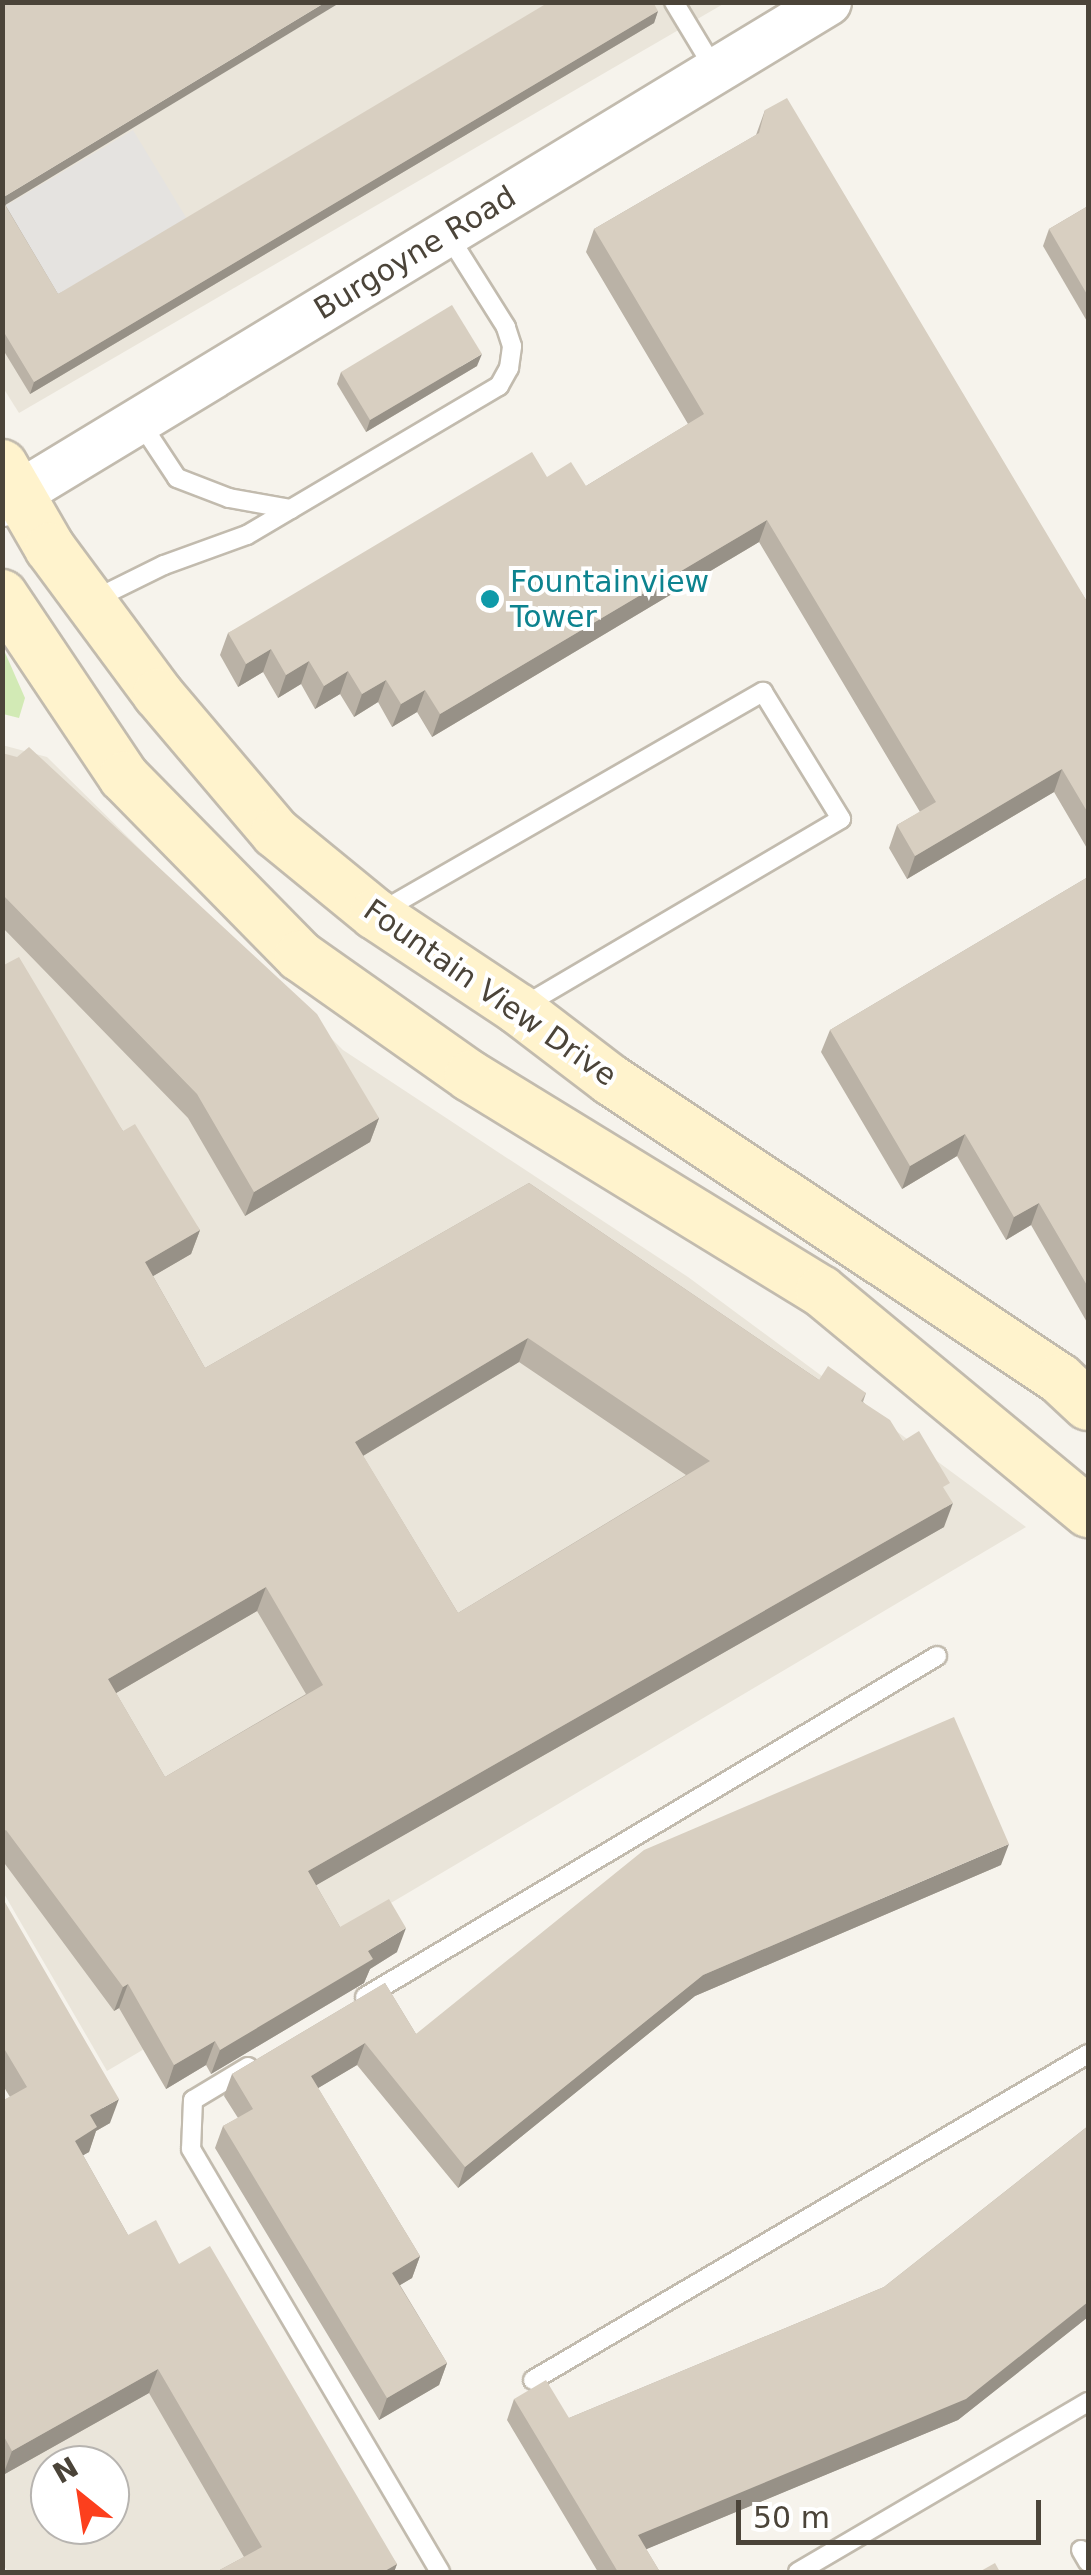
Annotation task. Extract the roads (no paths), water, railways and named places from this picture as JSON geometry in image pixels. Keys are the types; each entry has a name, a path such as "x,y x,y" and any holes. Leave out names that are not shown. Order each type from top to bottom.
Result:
{"main road":[{"name":"Fountain View Drive","path":"8,487 158,694 276,833 375,914 518,1009 611,1080 1060,1379 1088,1405"},
{"path":"2,594 124,777 300,956 470,1076 821,1291 1088,1512"},
{"path":"470,1076 518,1009"}],"street":[{"name":"Burgoyne Road","path":"8,487 140,422 828,2"}],"lane":[{"path":"674,2 715,71"},
{"path":"90,602 164,565 247,534 499,386 509,368 512,346 506,327 447,234"},
{"path":"140,422 178,478 229,498 291,509"},
{"path":"375,914 763,692 841,818 518,1009"},
{"path":"346,2009 937,1656"},
{"path":"533,2380 1088,2054"},
{"path":"261,2059 194,2100 191,2150 440,2572"},
{"path":"798,2572 1088,2402"}],"place":[{"name":"Fountainview Tower","path":"490,599"}]}
